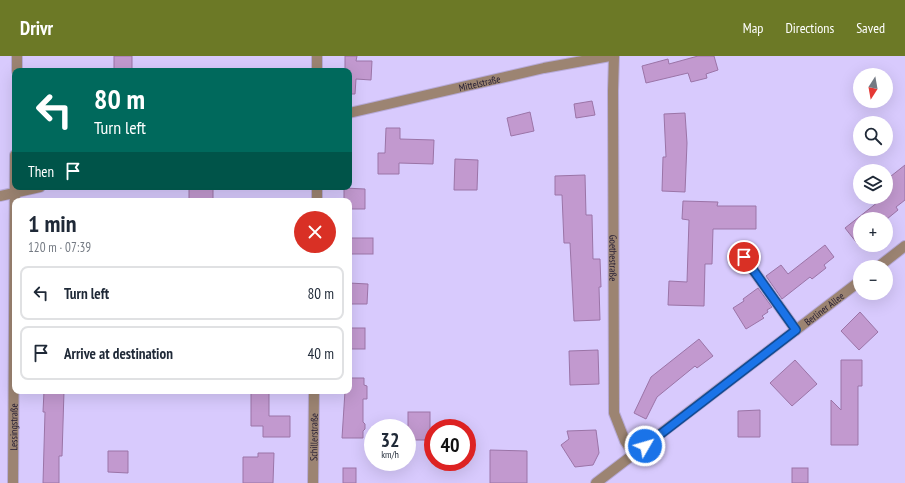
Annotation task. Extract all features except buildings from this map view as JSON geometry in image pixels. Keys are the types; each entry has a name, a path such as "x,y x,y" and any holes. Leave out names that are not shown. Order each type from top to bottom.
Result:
{"street":[{"path":"17,56 17,68"},
{"path":"317,56 317,68"},
{"name":"Mittelstraße","path":"352,112 544,68 610,56"},
{"name":"Goethestraße","path":"614,56 614,413 625,441 634,454"},
{"name":"Lessingstraße","path":"14,190 14,198"},
{"path":"0,196 27,190"},
{"path":"889,260 903,251"},
{"path":"744,257 796,330"},
{"name":"Berliner Allee","path":"603,481 634,454 853,286"},
{"name":"Lessingstraße","path":"13,394 13,483"},
{"name":"Schillerstraße","path":"313,483 314,394"}],"route":[{"path":"645,446 796,330 744,257"}]}
